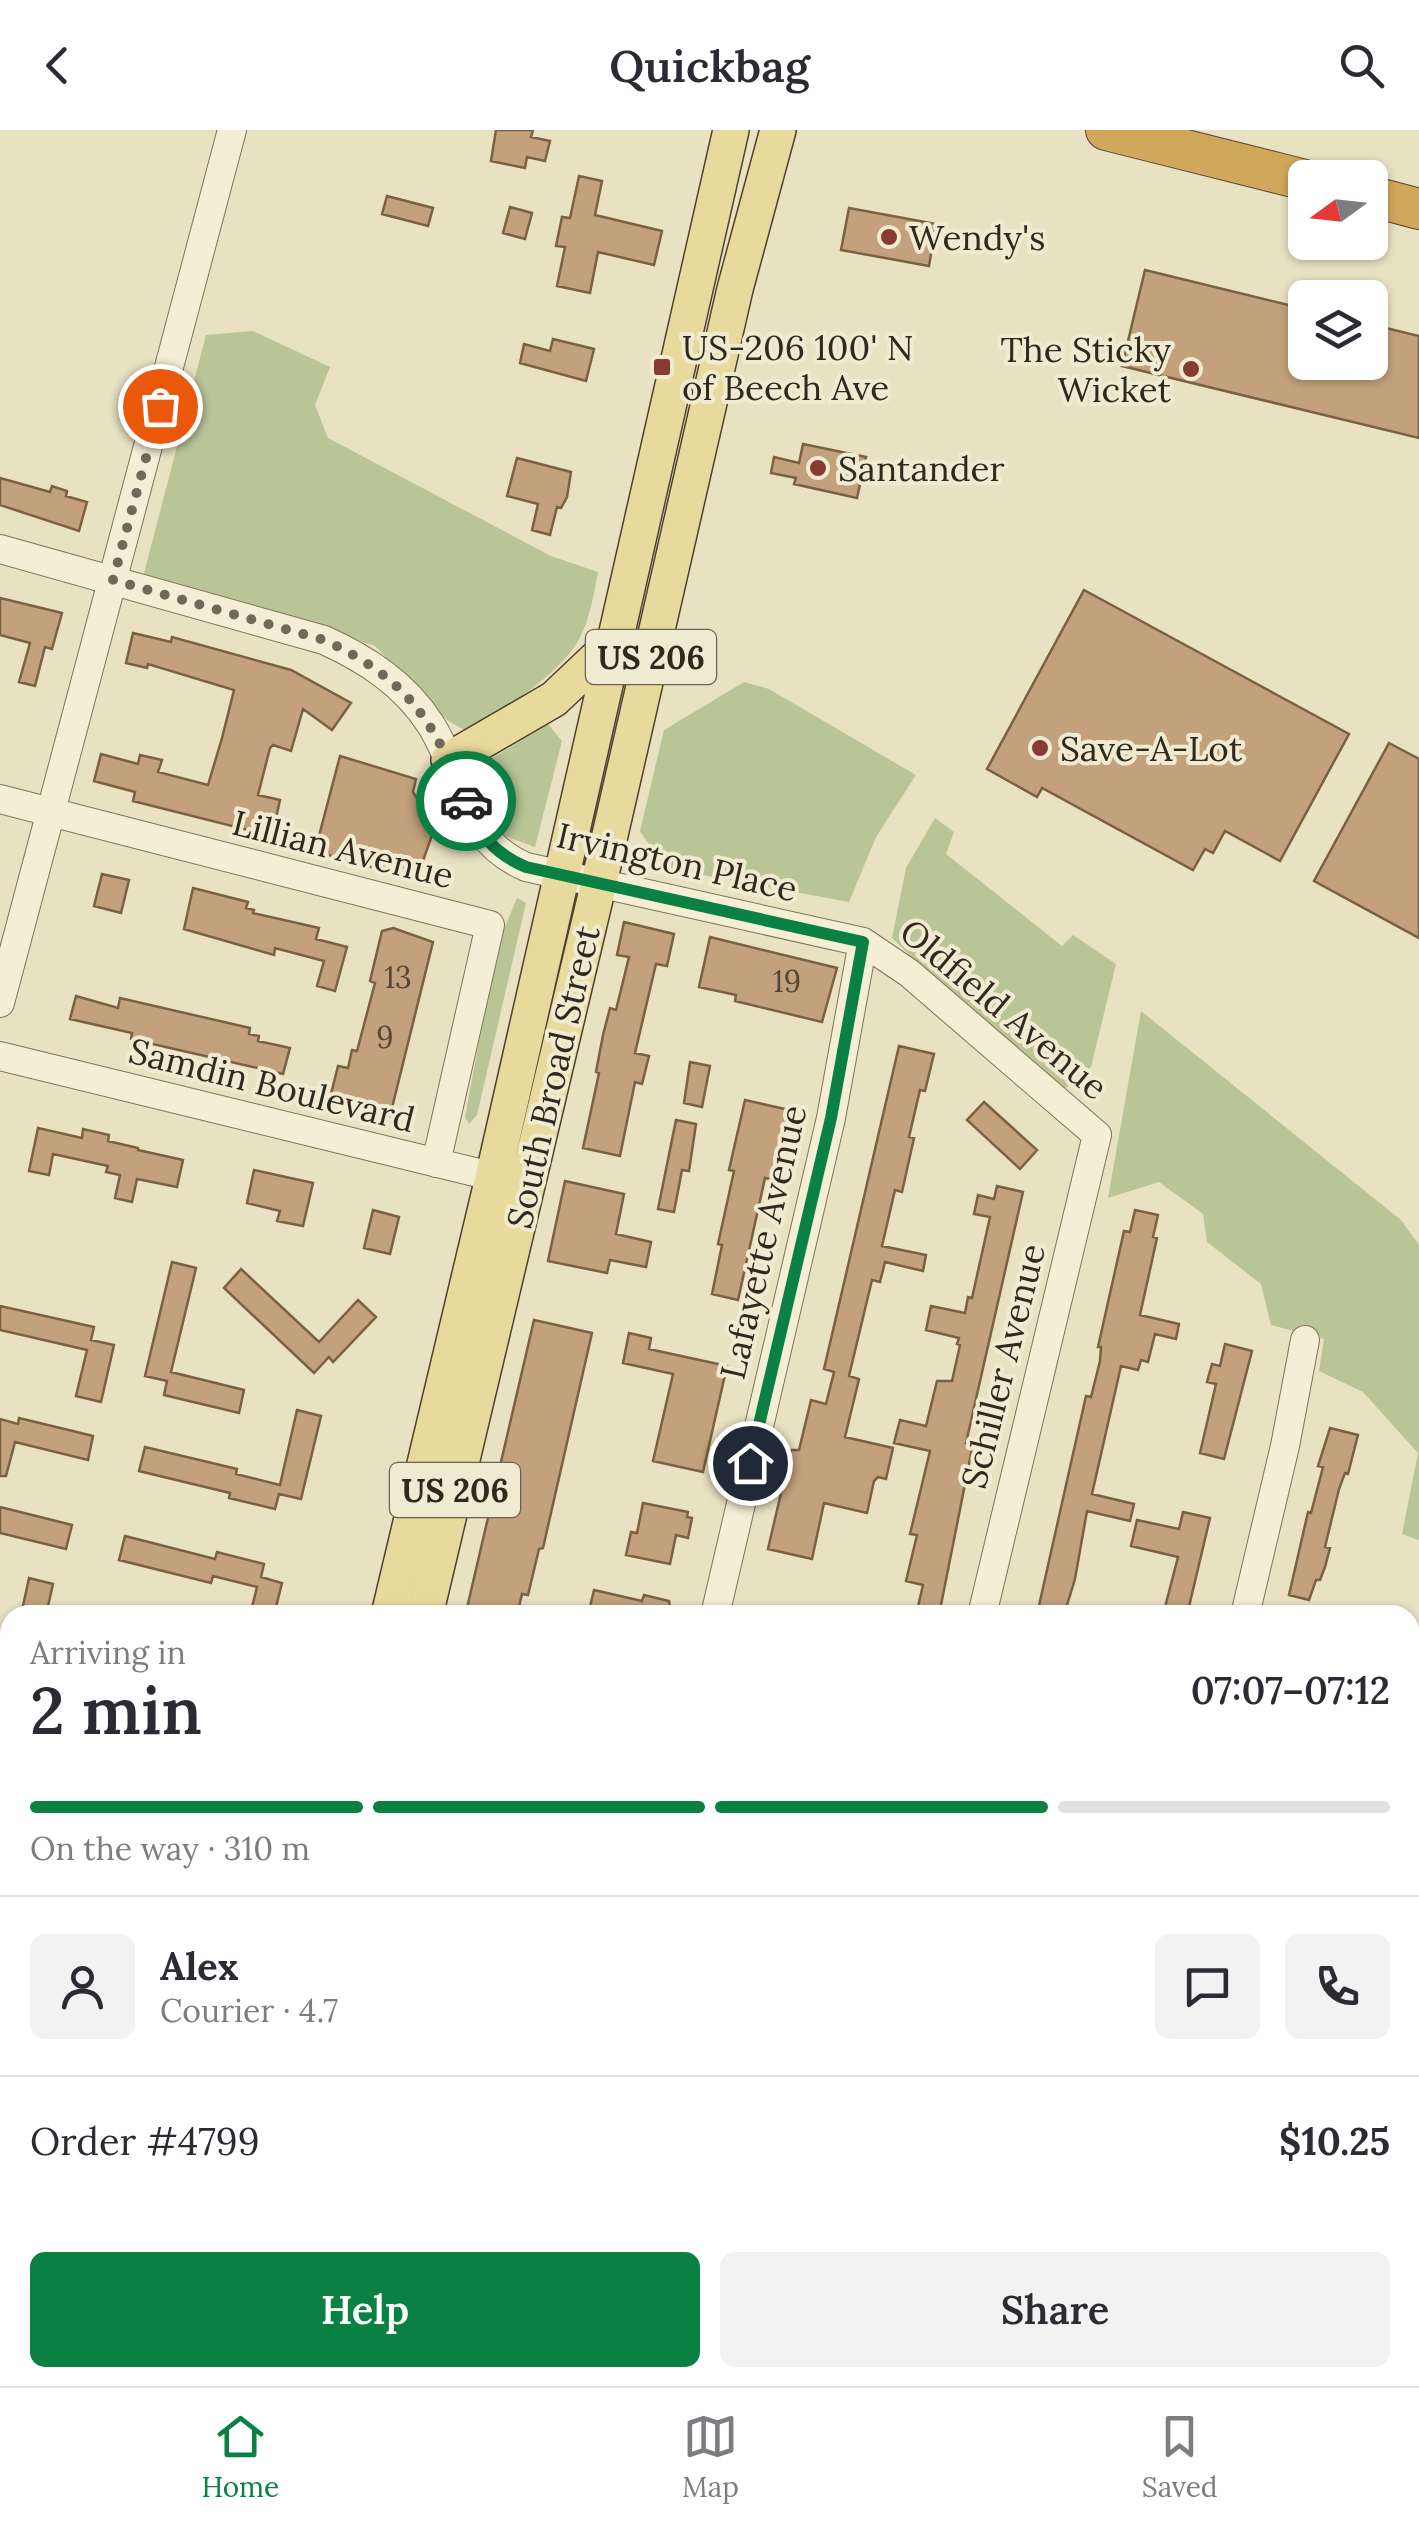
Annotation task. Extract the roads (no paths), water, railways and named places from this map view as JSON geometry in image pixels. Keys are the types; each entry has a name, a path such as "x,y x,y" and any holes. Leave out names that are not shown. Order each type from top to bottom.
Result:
{"highway":[{"path":"1106,130 1288,176"},
{"path":"1388,200 1419,208"}],"main road":[{"name":"South Broad Street","path":"427,1605 510,1181 561,873 731,130"},
{"name":"South Broad Street","path":"392,1605 510,1181 599,882 734,289 778,130"},
{"path":"449,760 554,699 612,644"}],"street":[{"path":"0,1003 232,130"},
{"name":"Irvington Place","path":"0,549 324,640 355,654 409,697 430,724 477,828 506,858 526,867 863,942"},
{"name":"Lillian Avenue","path":"0,799 490,925 436,1164"},
{"name":"Oldfield Avenue","path":"863,942 909,973 1097,1135"},
{"name":"Lafayette Avenue","path":"716,1605 831,1118 863,942"},
{"name":"Samdin Boulevard","path":"0,1056 510,1181"},
{"name":"Schiller Avenue","path":"984,1605 1097,1135"},
{"path":"1246,1605 1286,1446 1305,1340"}],"place":[{"name":"Wendy's","path":"889,237"},
{"name":"US-206 100' N of Beech Ave","path":"662,367"},
{"name":"The Sticky Wicket","path":"1191,369"},
{"name":"Santander","path":"818,468"},
{"name":"Save-A-Lot","path":"1040,748"}]}
